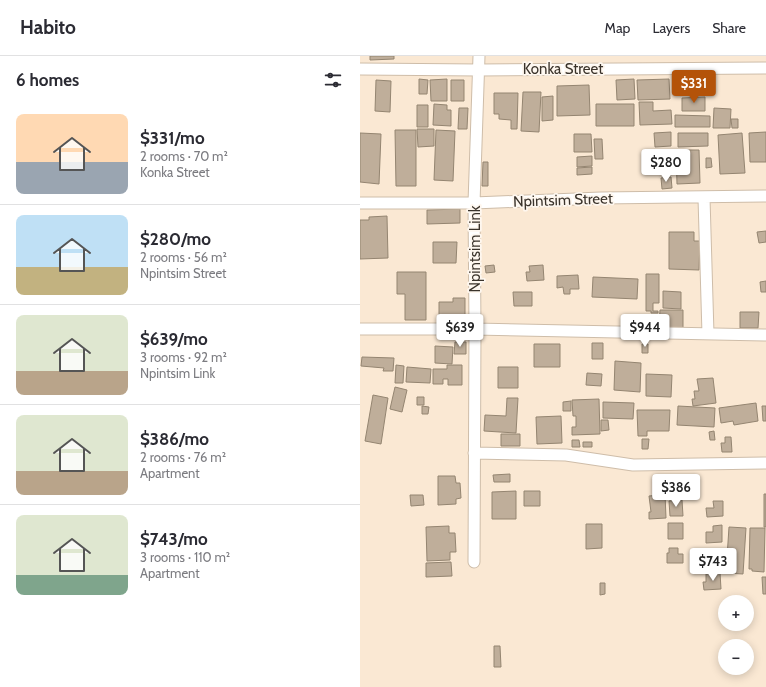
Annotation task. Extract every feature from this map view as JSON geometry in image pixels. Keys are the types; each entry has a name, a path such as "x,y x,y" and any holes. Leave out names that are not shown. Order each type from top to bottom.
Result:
{"street":[{"name":"Npintsim Link","path":"474,562 474,203 479,56"},
{"name":"Konka Street","path":"360,69 479,70 766,68"},
{"name":"Npintsim Street","path":"360,202 474,203 601,198 704,198 766,196"},
{"path":"704,198 708,334"},
{"path":"360,329 475,329 766,336"},
{"path":"474,453 566,455 633,465 766,462"}],"building":[{"path":"370,56 394,56 394,59 370,60"},
{"path":"419,79 428,80 427,94 419,94"},
{"path":"447,79 447,101 431,101 430,80"},
{"path":"634,79 635,99 617,100 616,80"},
{"path":"669,79 670,99 638,100 637,80"},
{"path":"376,80 391,81 390,112 375,111"},
{"path":"451,80 464,80 464,101 451,101"},
{"path":"589,85 590,115 557,116 557,86"},
{"path":"523,92 541,92 539,132 521,131"},
{"path":"494,93 518,93 517,129 511,129 511,120 499,119 499,114 494,114"},
{"path":"553,96 553,120 542,121 542,97"},
{"path":"705,97 705,111 682,111 682,98"},
{"path":"639,102 653,102 653,111 671,110 672,124 640,125"},
{"path":"434,104 447,105 447,110 451,110 451,126 433,125"},
{"path":"596,104 634,104 634,126 596,126"},
{"path":"417,105 428,105 428,127 417,127"},
{"path":"459,108 468,108 467,129 458,129"},
{"path":"714,108 731,109 730,128 713,128"},
{"path":"675,115 710,116 710,127 675,127"},
{"path":"731,119 738,119 738,128 732,128"},
{"path":"417,129 434,129 434,146 418,147"},
{"path":"395,130 416,130 416,186 396,186"},
{"path":"436,130 455,131 453,181 434,180"},
{"path":"671,132 671,146 655,147 654,133"},
{"path":"766,132 766,162 750,162 749,133"},
{"path":"360,133 381,134 379,184 360,182"},
{"path":"678,133 708,133 708,146 678,147"},
{"path":"742,133 745,173 720,174 718,135"},
{"path":"574,134 591,134 592,152 574,152"},
{"path":"594,139 602,139 603,159 595,159"},
{"path":"676,150 699,150 700,183 677,184"},
{"path":"592,156 592,166 577,167 577,157"},
{"path":"706,158 711,158 712,167 706,168"},
{"path":"483,162 488,162 488,186 482,186"},
{"path":"592,167 592,174 577,175 577,168"},
{"path":"671,177 672,188 662,189 661,178"},
{"path":"460,209 460,223 427,224 427,210"},
{"path":"387,216 388,258 360,259 360,220 369,220 369,217"},
{"path":"766,231 766,242 759,243 757,232"},
{"path":"669,232 694,232 694,241 700,241 699,270 669,269"},
{"path":"433,242 457,242 456,263 433,263"},
{"path":"494,265 495,272 486,273 485,266"},
{"path":"543,265 544,280 527,281 526,272 530,272 529,266"},
{"path":"397,272 426,272 426,320 405,320 405,294 397,294"},
{"path":"646,274 659,274 659,303 653,303 653,311 658,311 658,313 646,311"},
{"path":"578,275 579,289 570,289 570,294 564,294 563,287 557,288 557,276"},
{"path":"593,277 638,279 637,299 592,297"},
{"path":"766,281 766,292 761,292 760,282"},
{"path":"663,291 681,292 681,309 663,308"},
{"path":"513,292 532,292 532,306 514,306"},
{"path":"453,298 465,298 465,318 439,317 439,302 453,302"},
{"path":"660,310 683,310 683,328 659,328"},
{"path":"740,312 759,312 758,328 740,328"},
{"path":"455,342 466,342 466,354 454,354"},
{"path":"592,343 603,343 603,359 592,359"},
{"path":"534,344 560,344 560,367 534,367"},
{"path":"642,344 648,344 648,353 642,353"},
{"path":"435,346 453,347 452,364 435,363"},
{"path":"362,357 394,358 393,371 383,371 384,368 361,366"},
{"path":"615,361 641,363 640,392 614,390"},
{"path":"396,365 404,366 403,383 395,383"},
{"path":"447,365 462,365 462,385 448,385 448,379 443,379 443,384 433,384 433,369 447,369"},
{"path":"407,367 431,369 430,383 406,382"},
{"path":"498,367 518,367 518,388 498,388"},
{"path":"587,373 602,374 601,386 586,385"},
{"path":"646,374 672,375 671,397 646,396"},
{"path":"713,378 716,403 693,406 692,399 695,399 694,391 699,391 697,379"},
{"path":"395,387 407,390 402,412 390,409"},
{"path":"373,395 388,398 381,444 365,441"},
{"path":"417,397 424,397 424,405 417,405"},
{"path":"507,398 518,398 516,433 484,431 485,415 506,416"},
{"path":"599,399 600,434 572,435 572,427 576,427 576,416 573,416 572,400"},
{"path":"571,401 571,411 563,411 563,402"},
{"path":"603,402 634,403 633,419 603,418"},
{"path":"756,403 758,421 734,425 733,421 721,423 719,408"},
{"path":"422,406 429,407 428,414 422,414"},
{"path":"678,406 715,408 714,427 677,425"},
{"path":"762,406 766,406 766,421 763,421"},
{"path":"637,410 670,410 669,431 647,431 647,436 638,436"},
{"path":"561,416 562,443 537,444 536,417"},
{"path":"601,420 608,420 609,430 601,431"},
{"path":"714,431 715,440 710,440 709,432"},
{"path":"501,434 520,434 520,446 501,446"},
{"path":"725,437 731,437 732,452 722,452 721,443 725,443"},
{"path":"642,439 649,439 648,449 642,449"},
{"path":"572,440 579,440 580,447 572,447"},
{"path":"583,442 592,442 592,447 583,447"},
{"path":"510,474 510,482 494,482 493,475"},
{"path":"670,475 684,475 683,492 669,491"},
{"path":"438,476 455,476 456,483 460,483 461,498 456,499 456,504 438,505"},
{"path":"516,491 516,519 492,519 492,492"},
{"path":"524,491 540,491 540,506 524,506"},
{"path":"665,494 666,518 649,519 649,512 651,512 649,496"},
{"path":"764,494 766,494 766,527 764,527"},
{"path":"410,495 423,495 424,505 411,506"},
{"path":"682,500 683,516 670,516 669,501"},
{"path":"713,501 723,501 723,516 707,517 706,508 714,508"},
{"path":"668,523 683,523 683,539 668,539"},
{"path":"586,524 602,524 602,548 586,549"},
{"path":"722,525 722,542 706,543 706,532 713,532 713,526"},
{"path":"449,526 449,533 455,533 456,552 450,552 450,560 427,561 426,527"},
{"path":"729,527 746,528 743,574 726,573"},
{"path":"750,528 765,528 764,572 752,571 752,569 749,569"},
{"path":"669,548 678,548 678,554 683,554 683,563 667,563 667,553 669,553"},
{"path":"707,550 719,550 720,565 705,565"},
{"path":"451,562 452,576 426,577 426,563"},
{"path":"720,573 721,589 704,590 703,582 706,582 706,574"},
{"path":"762,577 766,577 766,594 763,594"},
{"path":"600,583 605,583 605,594 600,595"},
{"path":"494,646 500,646 501,667 494,667"}]}
